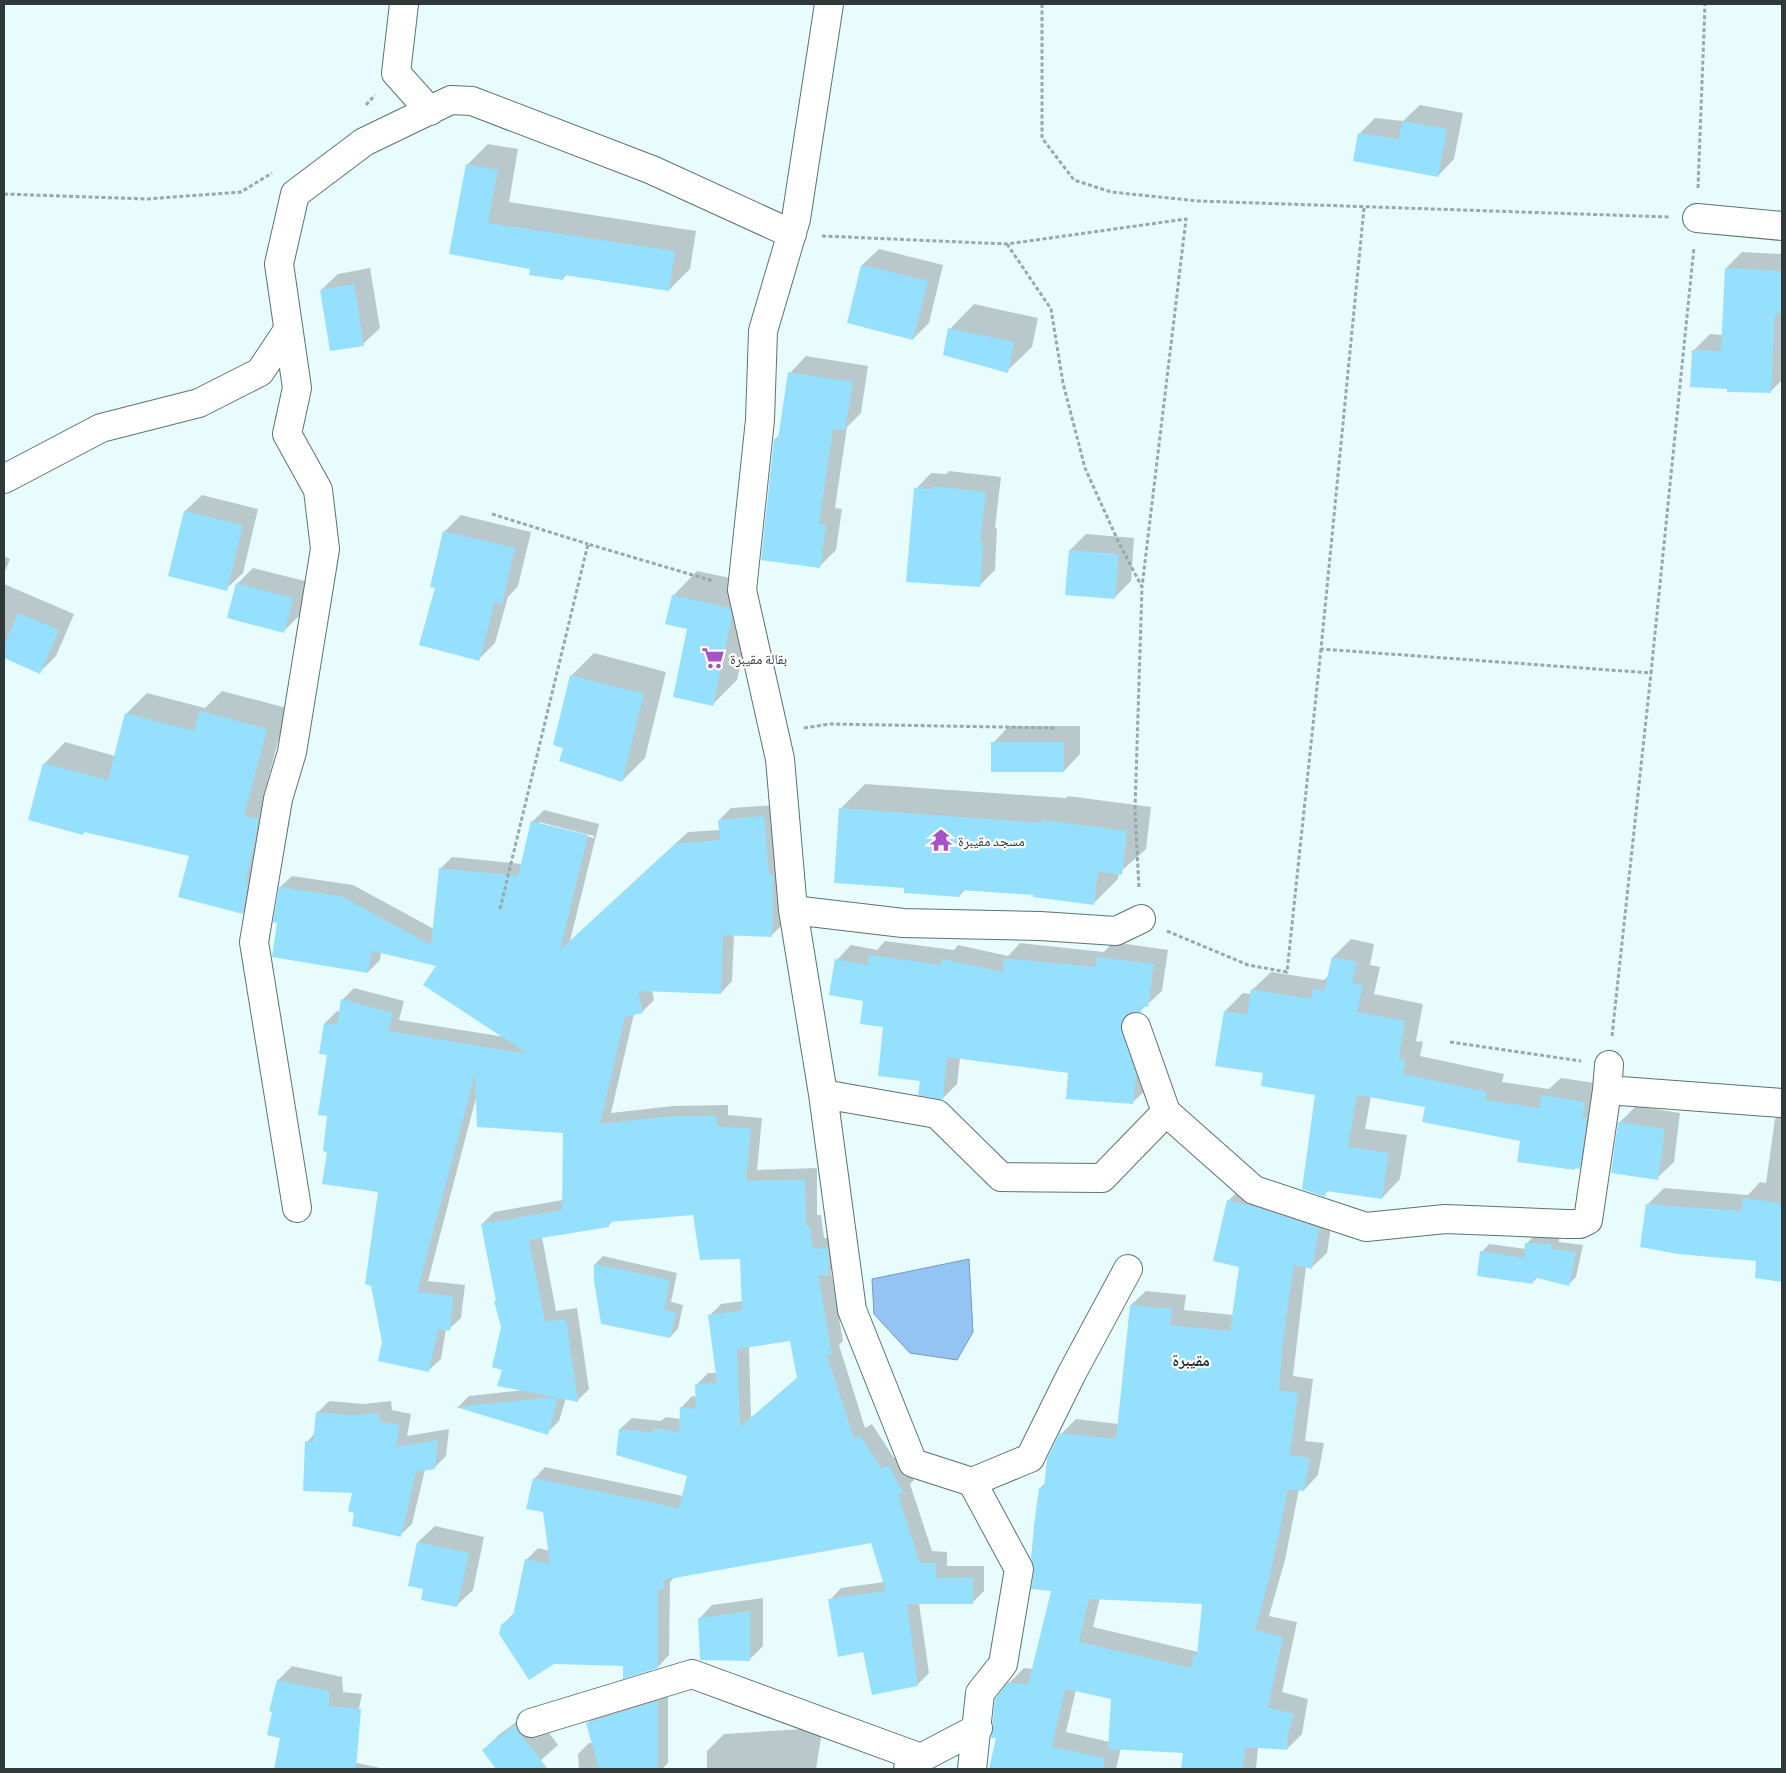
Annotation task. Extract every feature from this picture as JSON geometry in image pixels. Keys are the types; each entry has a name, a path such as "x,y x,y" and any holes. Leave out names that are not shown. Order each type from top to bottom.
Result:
{"street":[{"path":"404,4 396,73 430,111"},
{"path":"830,4 796,219 763,332 760,420 742,590 780,759 793,910 823,1094 852,1310 913,1463 972,1482 1030,1458 1072,1373 1128,1269"},
{"path":"297,1208 254,942 278,799 292,752 325,548 318,490 287,434 297,388 279,264 295,194 364,142 451,100 472,101 652,170 792,234"},
{"path":"1697,218 1782,226"},
{"path":"4,479 101,428 199,403 260,372 288,330"},
{"path":"793,910 903,923 1040,926 1116,931 1140,919"},
{"path":"1136,1027 1166,1112 1254,1190 1366,1227 1445,1219 1580,1224 1588,1220 1591,1210 1608,1078 1782,1103"},
{"path":"823,1094 937,1114 1000,1177 1102,1178 1166,1112"},
{"path":"972,1482 1018,1569 1003,1664 980,1693 978,1728 972,1769"},
{"path":"532,1722 692,1674 914,1764 978,1728"}],"path":[{"path":"1042,4 1042,138 1074,180 1111,192 1198,201 1697,218"},
{"path":"1450,1042 1608,1078 1697,218 1705,4"},
{"path":"363,109 396,73"},
{"path":"4,194 147,199 242,192 275,171"},
{"path":"792,234 1007,244 1186,219 1142,587 1135,809 1140,919 1248,965 1286,972 1321,650 1364,208"},
{"path":"1007,244 1051,310 1063,383 1085,468 1118,541 1142,587"},
{"path":"492,514 742,590"},
{"path":"500,909 588,544"},
{"path":"1321,650 1651,673"},
{"path":"774,733 830,724 1057,728"}],"water":[{"path":"969,1259 973,1332 957,1360 910,1353 874,1314 872,1279"}],"building":[{"path":"1402,121 1447,129 1438,177 1353,161 1358,133 1399,139"},
{"path":"466,164 498,170 488,223 675,251 669,291 564,275 563,280 529,275 530,269 449,254"},
{"path":"861,265 928,281 913,340 847,323"},
{"path":"1725,268 1782,271 1782,313 1775,313 1771,393 1727,392 1727,389 1690,387 1692,350 1721,351"},
{"path":"354,284 364,346 330,351 320,290"},
{"path":"948,328 1014,342 1008,373 943,355"},
{"path":"788,372 853,382 845,430 833,429 819,524 826,525 820,568 761,560 774,439 778,439"},
{"path":"933,486 986,492 980,543 983,543 980,587 906,582 914,488 932,489"},
{"path":"184,511 243,525 227,591 168,576"},
{"path":"443,531 515,548 502,604 495,602 479,661 419,645 435,588 430,587"},
{"path":"1069,550 1119,554 1115,599 1065,595"},
{"path":"236,583 293,598 284,633 227,618"},
{"path":"672,595 730,608 732,617 713,706 673,697 687,629 665,624"},
{"path":"18,613 59,630 40,674 4,658 4,646"},
{"path":"570,675 644,694 622,782 559,761 563,748 553,745"},
{"path":"200,711 267,729 244,815 259,819 246,882 248,882 243,914 178,897 189,856 84,832 83,835 28,820 43,763 108,780 125,713 194,731"},
{"path":"991,742 1064,742 1064,772 991,772"},
{"path":"839,808 1042,823 1042,820 1127,831 1122,875 1098,872 1094,905 1033,897 1033,895 960,890 960,897 904,893 904,888 834,883"},
{"path":"764,816 769,875 773,875 772,937 723,935 721,994 638,991 643,1013 625,1017 600,1124 661,1117 717,1116 717,1126 751,1129 746,1181 805,1180 806,1226 810,1226 813,1249 828,1248 829,1275 818,1275 832,1354 827,1355 854,1439 860,1435 882,1469 889,1465 903,1492 898,1495 920,1563 936,1563 936,1578 973,1578 973,1604 907,1604 918,1686 872,1695 863,1652 838,1657 828,1599 886,1591 871,1543 663,1580 664,1589 658,1589 658,1668 623,1679 623,1666 554,1664 529,1680 499,1634 501,1625 513,1616 525,1559 550,1564 543,1512 526,1509 533,1478 679,1508 687,1476 616,1455 619,1429 652,1432 653,1428 679,1432 680,1407 696,1409 695,1384 717,1383 708,1315 742,1310 740,1259 700,1260 693,1215 609,1222 609,1227 529,1240 545,1322 566,1319 578,1402 558,1398 548,1435 456,1407 554,1397 497,1386 502,1370 492,1367 501,1327 494,1301 496,1301 481,1224 562,1210 563,1133 477,1127 475,1074 417,1292 453,1296 450,1331 438,1329 429,1372 378,1361 382,1342 371,1286 365,1284 378,1192 322,1184 327,1152 323,1151 327,1116 318,1115 327,1055 319,1054 324,1023 337,1025 341,999 393,1013 388,1031 528,1054 423,985 436,966 372,951 368,973 272,957 277,923 273,922 279,887 341,896 431,945 439,868 518,876 531,821 588,835 560,950 675,844 720,840 718,820","holes":["790,1341 797,1378 740,1427 737,1349"]},
{"path":"869,955 941,965 942,959 1003,972 1004,958 1096,967 1097,957 1154,964 1148,1007 1142,1006 1141,1013 1130,1012 1124,1017 1121,1025 1136,1074 1133,1104 1066,1099 1068,1073 947,1057 943,1100 918,1095 920,1081 878,1076 883,1027 860,1024 863,1001 829,995 835,959 868,965"},
{"path":"1332,957 1357,962 1352,983 1363,985 1357,1012 1405,1021 1399,1058 1405,1060 1403,1074 1487,1092 1485,1100 1540,1108 1541,1095 1585,1102 1582,1117 1587,1118 1580,1169 1575,1168 1575,1170 1517,1162 1520,1141 1422,1122 1425,1107 1357,1095 1348,1147 1389,1153 1382,1199 1326,1191 1325,1197 1302,1189 1315,1095 1261,1086 1263,1073 1215,1066 1224,1011 1247,1015 1251,989 1311,999 1313,989 1324,991"},
{"path":"1618,1122 1665,1129 1658,1180 1611,1173"},
{"path":"1743,1198 1782,1203 1782,1282 1755,1278 1756,1261 1678,1254 1640,1247 1646,1204 1741,1211"},
{"path":"1227,1200 1256,1207 1319,1228 1312,1269 1294,1265 1283,1341 1279,1390 1298,1393 1290,1455 1310,1458 1304,1491 1288,1489 1270,1576 1255,1630 1283,1637 1268,1707 1294,1714 1288,1734 1287,1750 1245,1747 1243,1769 1181,1769 1183,1753 1108,1749 1111,1699 1065,1689 1052,1747 1105,1758 1103,1769 989,1769 996,1738 991,1738 995,1699 1008,1682 1028,1685 1051,1591 1031,1589 1034,1572 1031,1558 1034,1526 1039,1488 1044,1488 1047,1459 1060,1433 1116,1439 1130,1305 1172,1309 1170,1325 1230,1331 1239,1267 1213,1261","holes":["1089,1599 1202,1604 1197,1655 1193,1655 1192,1668 1079,1642"]},
{"path":"1525,1243 1551,1244 1551,1249 1576,1252 1569,1286 1533,1277 1533,1284 1477,1276 1480,1251 1524,1258"},
{"path":"594,1264 670,1280 664,1310 676,1313 670,1338 601,1324 594,1281"},
{"path":"316,1412 351,1415 379,1413 380,1422 400,1425 396,1447 438,1440 435,1469 416,1472 401,1537 352,1526 354,1513 348,1511 352,1493 303,1491 305,1441 313,1442"},
{"path":"417,1542 469,1553 457,1607 421,1600 423,1589 408,1586"},
{"path":"750,1611 750,1661 700,1660 698,1618"},
{"path":"277,1680 329,1691 329,1706 361,1709 356,1769 274,1769 280,1738 267,1735 272,1712 269,1711"},
{"path":"658,1701 658,1769 599,1769 586,1723"},
{"path":"515,1725 548,1769 496,1769 482,1750"}],"place":[{"name":"بقالة مقيبرة","path":"713,658"},
{"name":"مسجد مقيبرة","path":"941,840"}],"district":[{"name":"مقيبرة","path":"1191,1359"}]}
